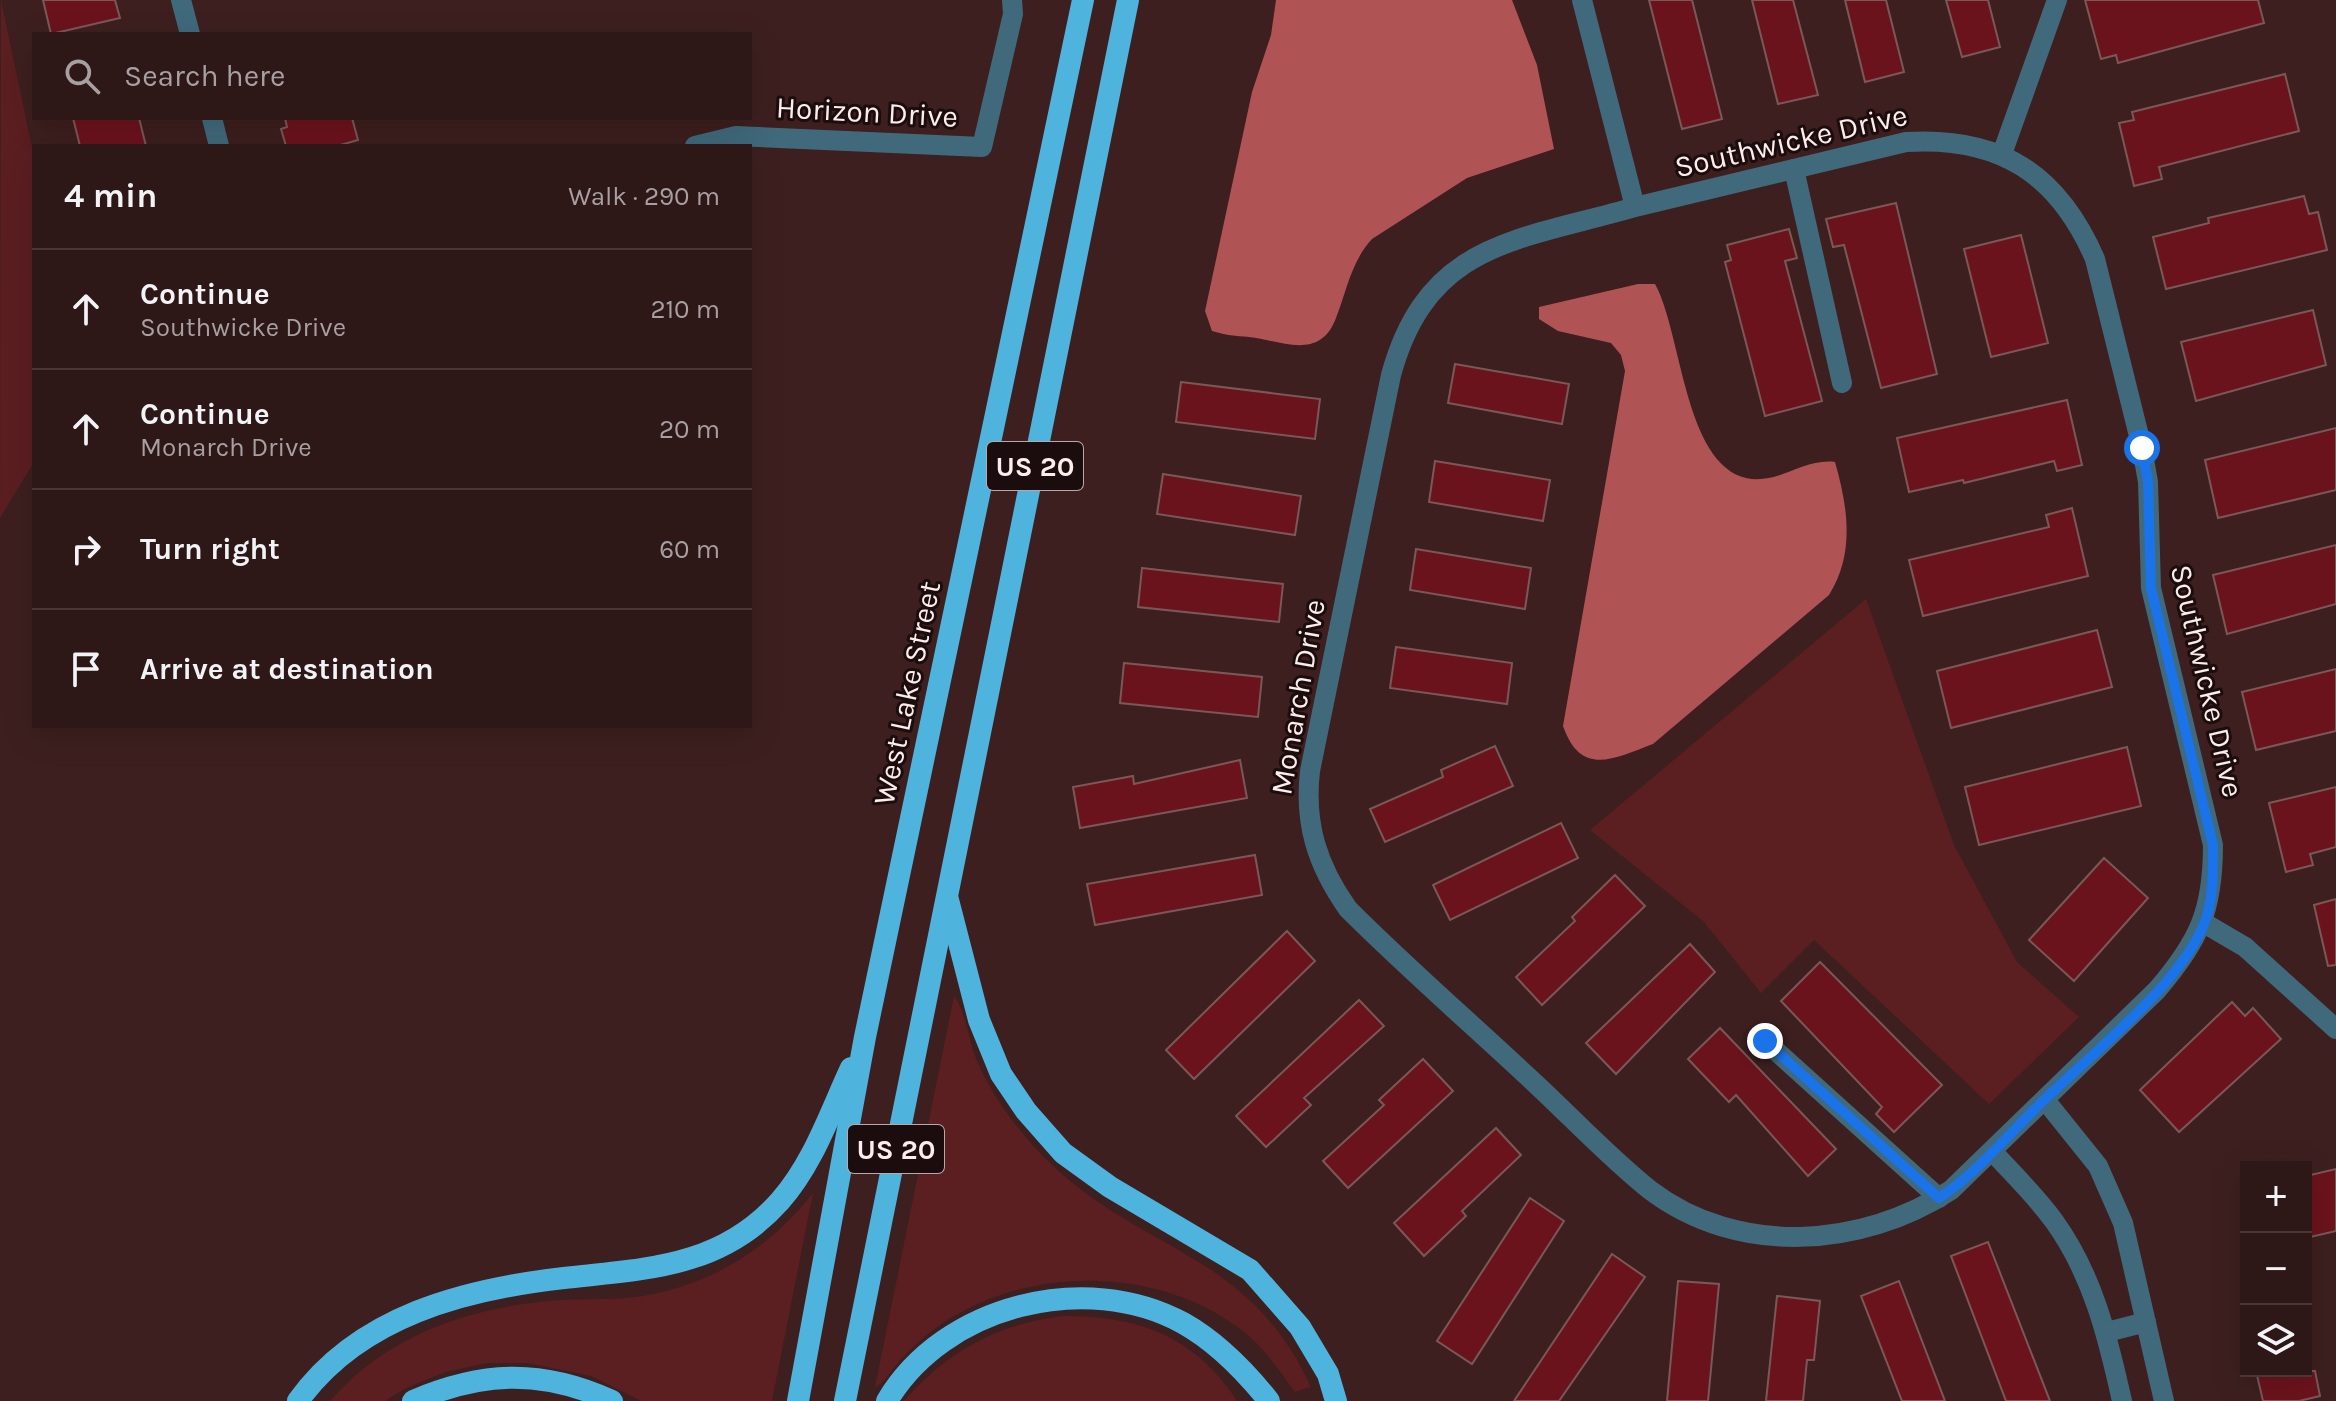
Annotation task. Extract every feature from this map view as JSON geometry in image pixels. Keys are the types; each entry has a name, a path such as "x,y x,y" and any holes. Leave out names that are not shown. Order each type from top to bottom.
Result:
{"highway":[{"name":"West Lake Street","path":"798,1401 865,1037 1083,0"},
{"name":"US 20","path":"845,1401 1128,0"},
{"path":"947,897 979,1020 1001,1074 1026,1111 1063,1153 1110,1187 1250,1270 1300,1327 1328,1374 1336,1401"},
{"path":"298,1401 328,1365 363,1338 447,1299 560,1279 667,1267 725,1246 778,1204 800,1176 865,1037"},
{"path":"887,1401 926,1353 959,1331 1012,1307 1081,1298 1137,1305 1183,1323 1225,1353 1269,1401"},
{"path":"413,1401 445,1387 494,1377 552,1380 577,1385 612,1401"}],"street":[{"path":"181,0 189,32"},
{"name":"Horizon Drive","path":"703,144 736,136 982,147 1013,14 1012,0"},
{"path":"1582,0 1635,207"},
{"path":"2002,154 2057,0"},
{"path":"212,120 218,144"},
{"name":"Southwicke Drive","path":"1635,207 1906,142 1944,140 2002,154 2037,176 2058,197 2086,239 2099,274 2144,459 2151,588 2213,845 2213,883 2204,923 2187,956 2157,990 1992,1151"},
{"path":"1794,169 1842,383"},
{"name":"Monarch Drive","path":"1635,207 1496,247 1474,257 1433,289 1414,313 1391,375 1310,771 1307,803 1311,835 1321,863 1348,909 1650,1189 1680,1208 1715,1224 1752,1233 1798,1238 1866,1230 1893,1222 1939,1198 1992,1151"},
{"path":"2204,923 2245,947 2336,1029"},
{"path":"1765,1041 1939,1198"},
{"path":"2045,1100 2098,1166 2123,1223 2164,1401"},
{"path":"1992,1151 2054,1222 2086,1276 2107,1332 2122,1401"},
{"path":"2107,1332 2146,1322"}],"shaded area":[{"path":"1,0 32,147 32,465 0,518"},
{"path":"1276,0 1512,0 1537,65 1554,149 1467,178 1372,239 1354,267 1329,331 1320,340 1299,345 1212,331 1205,311 1252,92 1271,35"},
{"path":"1638,284 1655,284 1664,306 1687,394 1709,448 1725,467 1746,478 1769,478 1812,464 1835,462 1846,513 1846,547 1843,563 1829,595 1653,744 1625,755 1600,760 1579,752 1570,742 1563,726 1625,371 1621,355 1611,343 1558,331 1539,319 1539,307"},
{"path":"1866,599 1954,845 2017,962 2079,1017 1989,1104 1814,940 1761,993 1704,922 1590,830"},
{"path":"954,996 985,1078 1010,1118 1030,1142 1086,1194 1193,1258 1257,1308 1286,1342 1311,1387 1295,1392 1258,1345 1213,1311 1178,1296 1141,1286 1103,1281 1065,1282 1027,1288 990,1299 935,1328 875,1387"},
{"path":"813,1193 772,1401 641,1401 591,1376 527,1363 487,1363 446,1372 406,1388 385,1401 330,1401 379,1357 407,1340 466,1316 529,1303 642,1296 700,1280 761,1245"},
{"path":"1063,1316 1116,1320 1162,1334 1202,1360 1237,1401 904,1401 938,1368 975,1343 1016,1326"}],"building":[{"path":"43,0 115,0 120,18 51,32"},
{"path":"1649,0 1692,0 1722,119 1682,129"},
{"path":"1752,0 1793,0 1818,95 1778,104"},
{"path":"1845,0 1886,0 1904,72 1865,82"},
{"path":"1946,0 1988,0 2000,47 1962,57"},
{"path":"2085,0 2258,0 2264,23 2118,63 2116,55 2101,59"},
{"path":"2285,74 2299,131 2159,167 2162,179 2134,186 2119,123 2134,120 2132,112"},
{"path":"74,120 140,120 146,144 80,144"},
{"path":"285,120 353,120 358,140 344,144 285,144 281,129 287,127"},
{"path":"2304,196 2309,214 2318,212 2327,250 2166,289 2153,237 2209,223 2208,218"},
{"path":"1896,203 1937,374 1881,388 1844,245 1833,247 1826,219"},
{"path":"1789,229 1797,258 1785,261 1822,401 1765,416 1725,262 1731,260 1727,245"},
{"path":"2021,235 2048,343 1991,357 1964,249"},
{"path":"2313,310 2326,365 2196,401 2181,342"},
{"path":"1455,364 1569,384 1562,424 1448,403"},
{"path":"1181,382 1320,399 1315,439 1176,422"},
{"path":"2067,400 2082,465 2057,471 2054,461 1964,483 1963,480 1909,492 1897,438"},
{"path":"2336,428 2336,490 2218,518 2205,460"},
{"path":"1435,461 1550,480 1543,521 1429,502"},
{"path":"1163,474 1301,496 1295,535 1157,514"},
{"path":"2072,508 2088,576 1923,616 1909,560 2049,527 2046,515"},
{"path":"2336,545 2336,604 2227,634 2213,575"},
{"path":"1416,549 1531,568 1525,609 1410,590"},
{"path":"1142,568 1283,584 1279,622 1138,607"},
{"path":"2097,630 2112,687 1951,728 1937,671"},
{"path":"1396,647 1512,663 1507,704 1390,688"},
{"path":"1124,663 1262,677 1258,717 1120,703"},
{"path":"2336,669 2336,731 2256,750 2242,692"},
{"path":"1495,746 1513,786 1385,842 1370,809 1443,777 1441,770"},
{"path":"2127,747 2141,806 1979,845 1965,787"},
{"path":"1240,760 1247,798 1080,828 1073,787 1133,776 1134,784"},
{"path":"2336,787 2336,847 2310,854 2313,865 2286,872 2269,803"},
{"path":"1561,823 1578,858 1450,920 1433,885"},
{"path":"1255,855 1262,895 1095,925 1087,884"},
{"path":"2104,858 2148,898 2074,981 2029,940"},
{"path":"1615,875 1645,906 1542,1005 1516,977 1575,921 1572,917"},
{"path":"2336,899 2336,965 2328,966 2314,905"},
{"path":"1287,931 1315,961 1194,1079 1166,1050"},
{"path":"1690,944 1715,972 1616,1074 1586,1043"},
{"path":"1820,962 1942,1085 1894,1132 1876,1114 1882,1107 1781,1001"},
{"path":"1359,1000 1384,1026 1304,1098 1311,1105 1266,1147 1236,1116"},
{"path":"2232,1002 2245,1016 2253,1008 2281,1039 2179,1132 2140,1090"},
{"path":"1720,1028 1836,1149 1808,1176 1736,1095 1729,1102 1688,1059"},
{"path":"1423,1059 1453,1091 1348,1188 1323,1161 1384,1105 1379,1100"},
{"path":"1496,1128 1521,1155 1462,1211 1466,1216 1424,1256 1394,1223"},
{"path":"2336,1169 2336,1231 2312,1237 2312,1233 2312,1175"},
{"path":"1530,1198 1564,1221 1472,1364 1437,1341"},
{"path":"1988,1242 2050,1401 2006,1401 1951,1256"},
{"path":"1612,1254 1645,1277 1559,1401 1514,1401"},
{"path":"1678,1281 1719,1284 1708,1401 1667,1401"},
{"path":"1899,1281 1945,1401 1902,1401 1861,1296"},
{"path":"1777,1296 1820,1301 1814,1360 1807,1360 1803,1401 1766,1401"},
{"path":"2312,1371 2315,1371 2320,1396 2299,1401 2263,1401 2257,1377 2312,1377"}],"route":[{"path":"1765,1041 1939,1198 2045,1100 2157,990 2187,956 2204,923 2213,883 2213,845 2151,588 2148,482 2142,448"}]}
